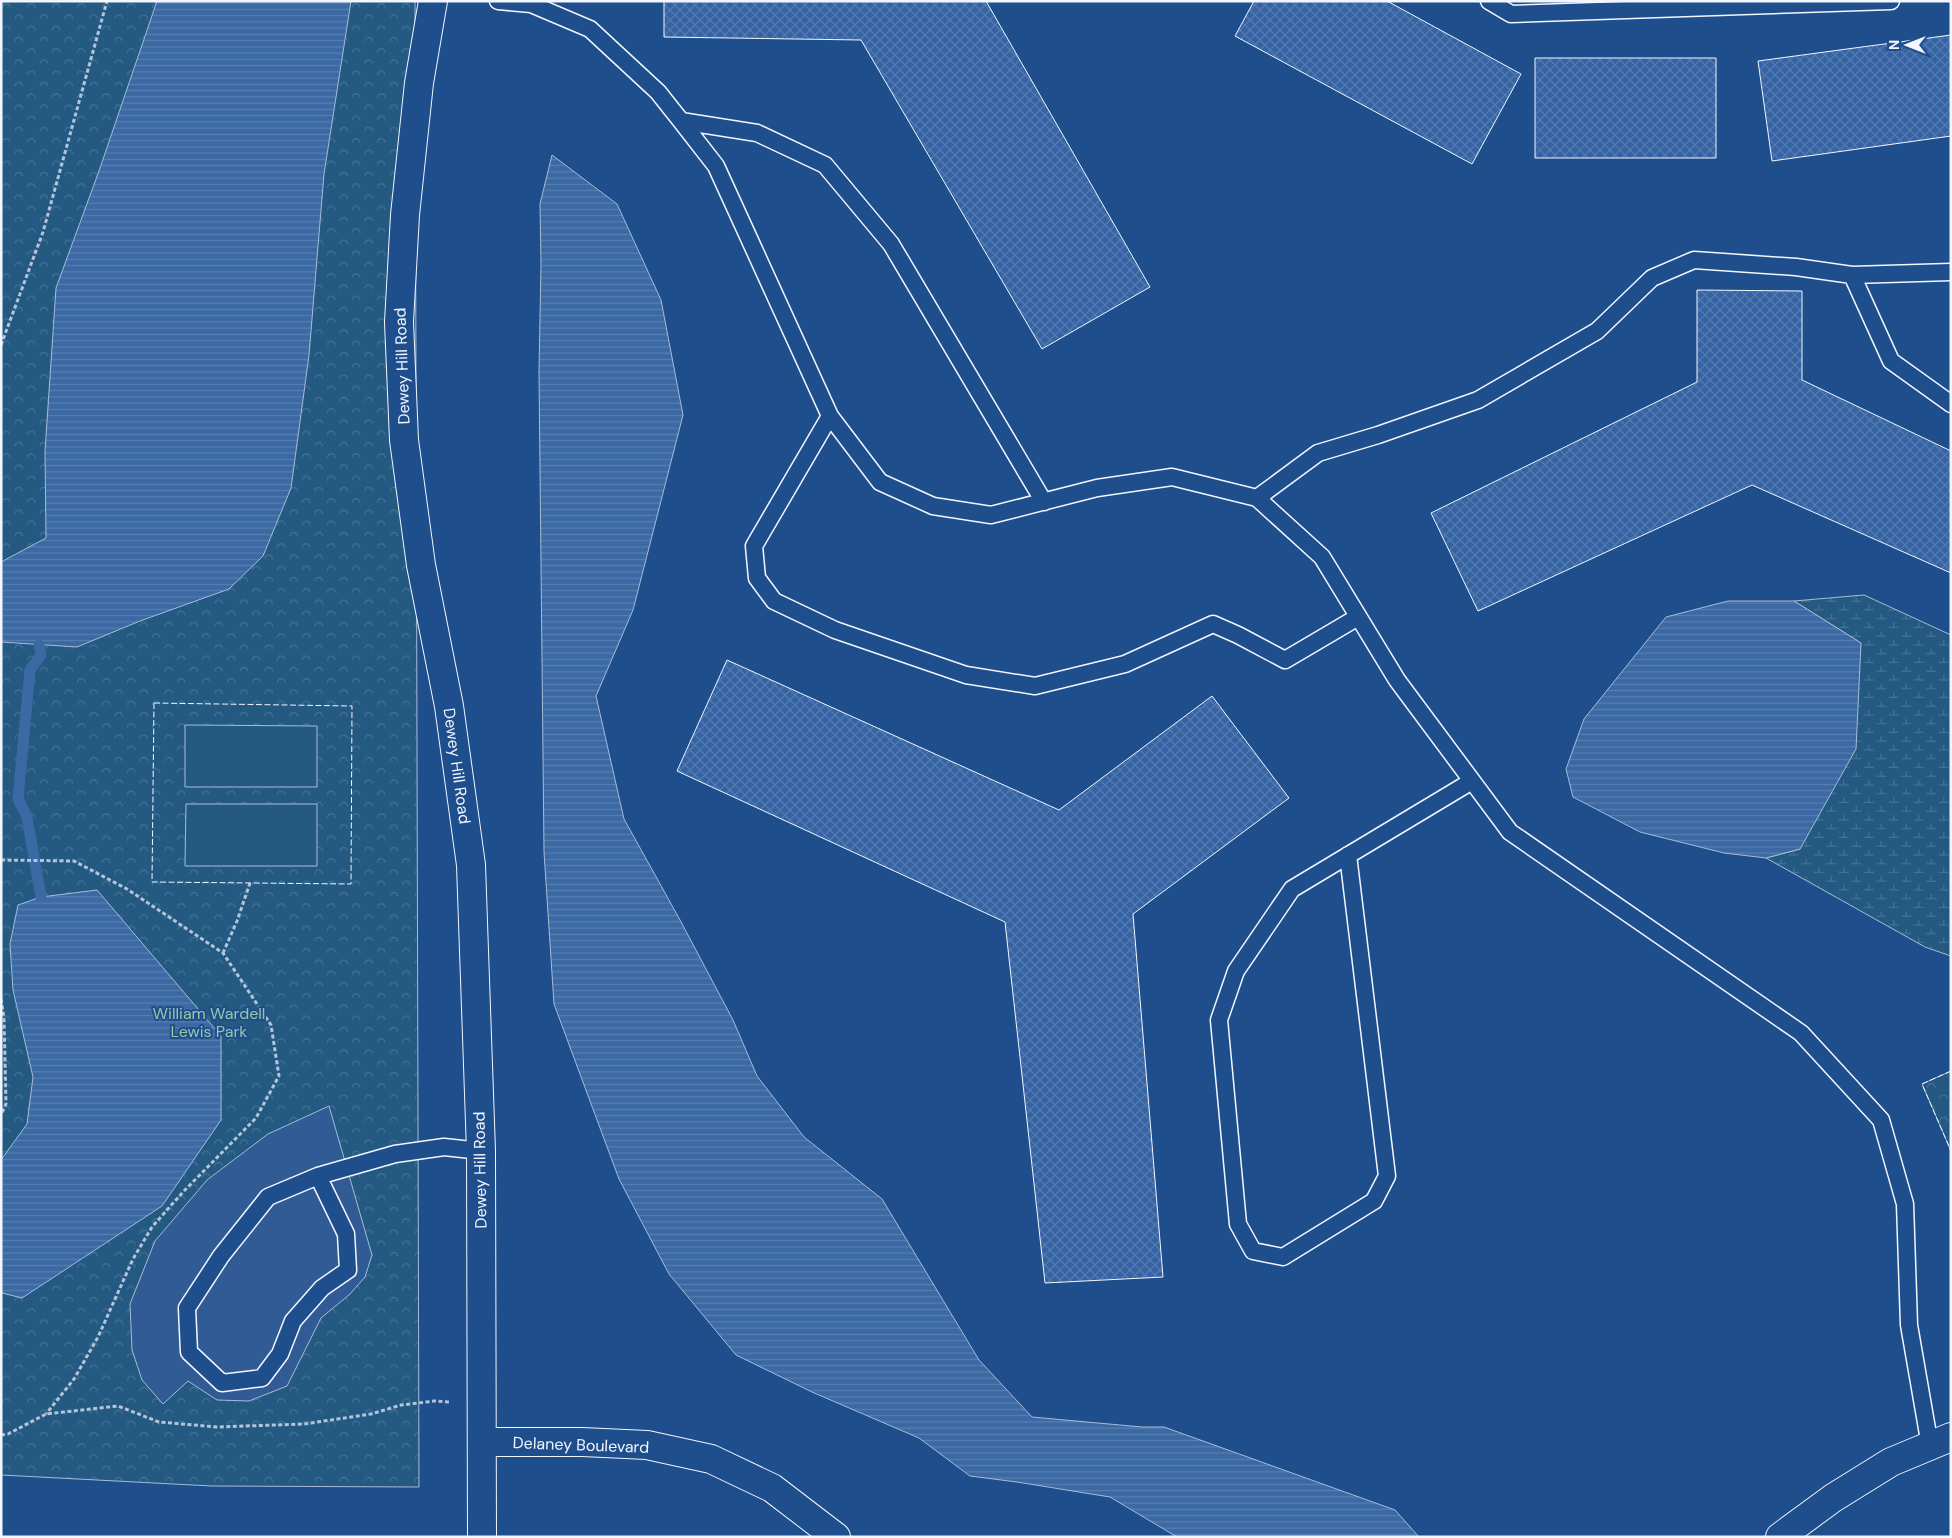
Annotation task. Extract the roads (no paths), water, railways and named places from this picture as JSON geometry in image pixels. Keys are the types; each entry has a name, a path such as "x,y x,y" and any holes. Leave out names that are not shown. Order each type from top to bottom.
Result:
{"street":[{"name":"Dewey Hill Road","path":"433,1 417,101 405,215 399,332 406,449 421,565 449,706 471,865 481,1151 480,1405 482,1537"},
{"name":"Delaney Boulevard","path":"482,1442 582,1442 647,1445 712,1459 772,1488 836,1537"},
{"path":"1780,1537 1833,1498 1891,1462 1940,1442"}],"lane":[{"path":"498,1 560,8 590,29 658,92 716,166 830,416 880,482 933,506 991,515 1097,488 1172,478 1256,498 1322,557 1397,680 1510,832 1801,1033 1882,1120 1905,1204 1909,1325 1940,1442"},
{"path":"1489,1 1511,14 1891,1"},
{"path":"681,121 757,133 825,165 891,244 1044,502"},
{"path":"1256,498 1318,453 1378,435 1478,400 1597,330 1652,278 1694,260 1796,267 1852,275 1951,272"},
{"path":"1852,275 1891,361 1951,404"},
{"path":"830,416 754,546 757,578 774,601 835,630 966,675 1035,686 1126,664 1213,624 1285,660 1358,617"},
{"path":"1348,855 1387,1176 1374,1201 1283,1257 1254,1251 1238,1224 1219,1020 1236,971 1292,888 1472,780"},
{"path":"318,1176 346,1234 348,1270 322,1288 293,1321 280,1354 262,1378 222,1383 189,1352 187,1308 221,1256 268,1197 318,1176 395,1154 444,1147 481,1151"}],"waterway":[{"path":"39,645 41,655 30,670 18,799 27,817 41,897"}],"park label":[{"name":"William Wardell Lewis Park","path":"209,1022"}]}
